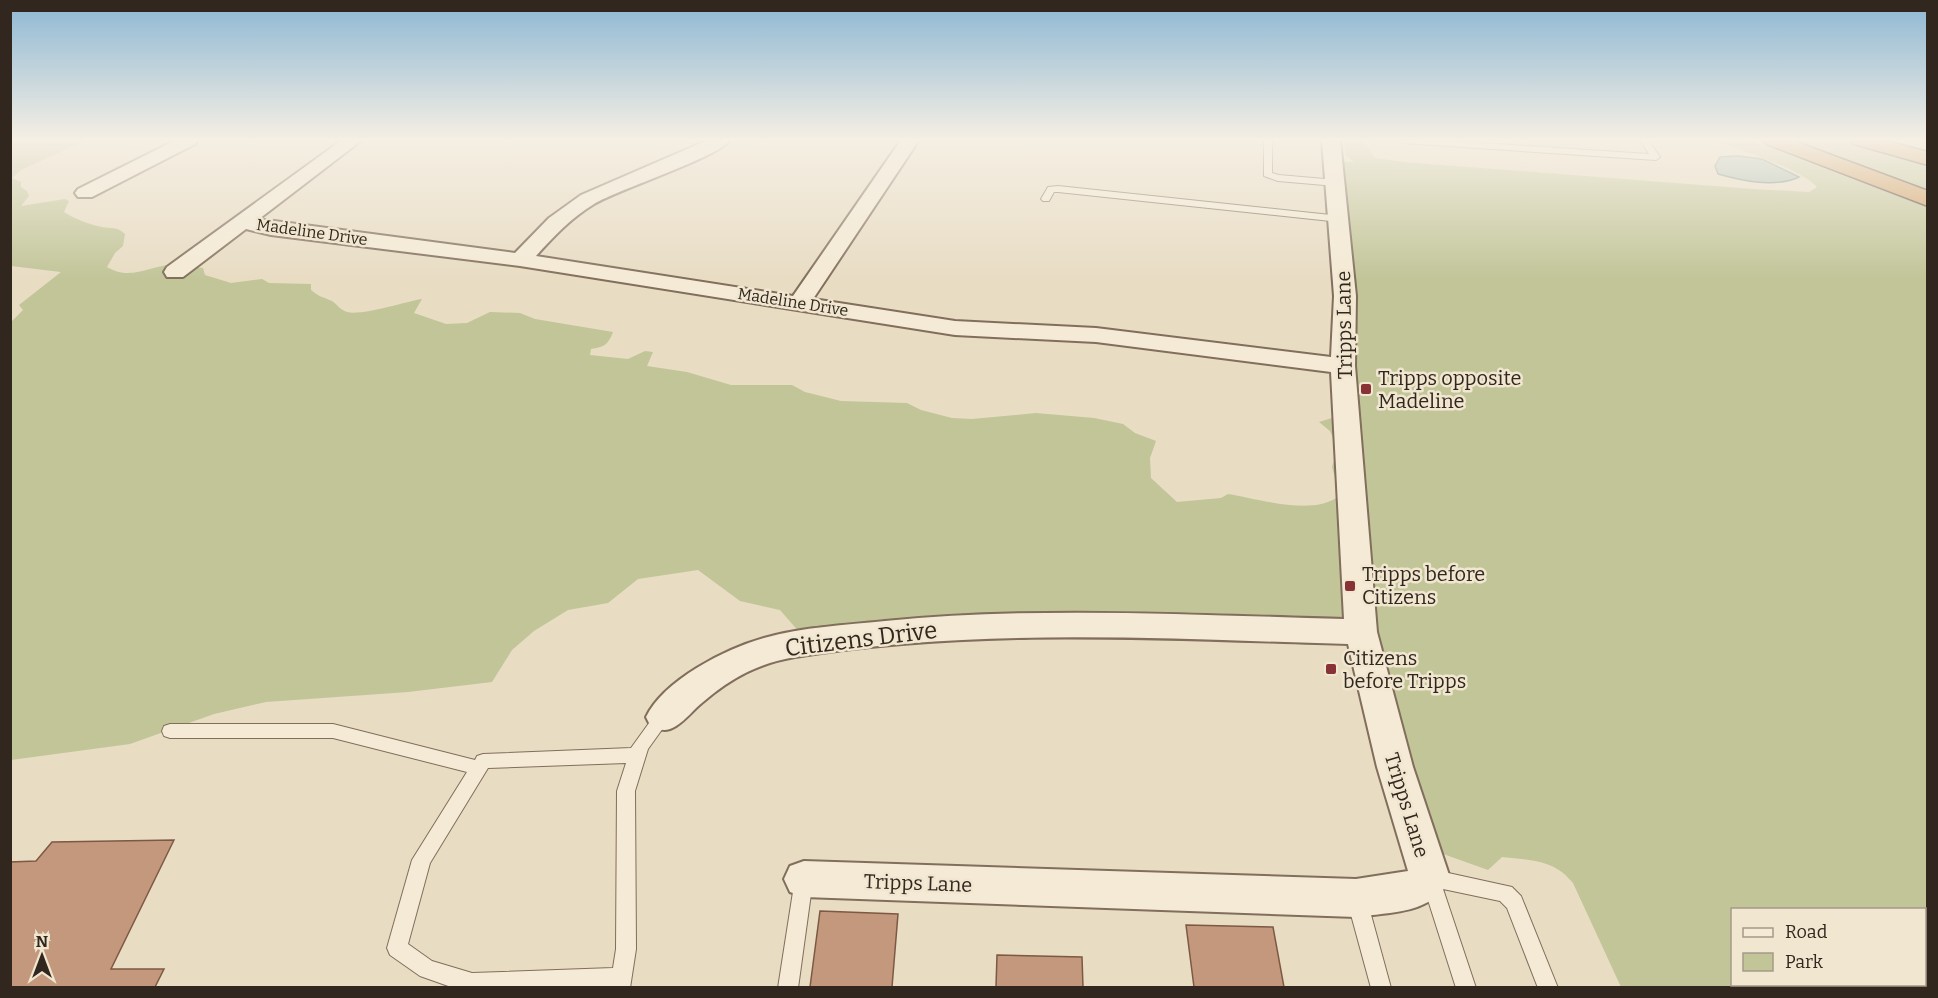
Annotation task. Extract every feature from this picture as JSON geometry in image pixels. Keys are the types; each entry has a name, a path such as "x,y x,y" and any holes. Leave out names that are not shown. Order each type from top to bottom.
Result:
{"highway":[{"path":"1892,187 1919,196"},
{"path":"1894,187 1919,196"}],"street":[{"path":"85,193 98,187"},
{"path":"175,272 291,187"},
{"path":"520,260 568,212 587,200 617,187"},
{"path":"800,302 878,187"},
{"name":"Tripps Lane","path":"804,879 1356,897 1418,889 1430,879 1395,767 1361,632 1343,366 1345,296 1336,187"},
{"name":"Madeline Drive","path":"244,222 272,229 520,260 955,328 1096,335 1343,366"},
{"name":"Citizens Drive","path":"663,717 717,671 740,658 803,644 909,630 1114,624 1361,632"}],"lane":[{"path":"1046,199 1051,189 1058,189 1340,219"},
{"name":"Citizens Drive","path":"621,983 626,950 626,791 640,746 663,717"},
{"path":"170,731 333,731 479,768"},
{"path":"621,983 472,983 428,969 397,948 421,861 483,761 637,755"},
{"path":"788,987 804,879"},
{"path":"1466,987 1430,879 1505,893 1514,902 1548,987"},
{"path":"1356,897 1381,987"}],"green space":[{"path":"11,187 21,187 27,191 29,196 21,206 65,199 69,201 64,212 67,214 93,225 122,231 125,234 123,246 115,253 107,267 124,273 177,265 203,268 205,275 231,283 262,279 269,283 311,284 311,290 316,294 332,301 347,312 354,313 422,299 414,313 446,324 467,323 490,312 520,313 535,319 613,332 605,345 591,349 590,355 628,359 645,351 653,352 647,366 687,372 731,385 792,385 805,392 841,401 907,403 921,410 952,418 972,419 1036,413 1094,418 1123,424 1135,433 1156,441 1150,458 1151,478 1177,502 1221,498 1228,494 1302,506 1317,505 1340,495 1332,467 1338,449 1330,431 1319,422 1332,418 1335,409 1336,187 1722,187 1809,192 1816,187 1873,187 1927,207 1927,987 1621,987 1573,883 1558,869 1541,862 1502,857 1488,870 1432,850 1365,630 807,641 780,610 740,601 698,570 638,579 608,603 568,610 534,631 512,650 492,682 408,692 266,702 214,714 130,744 11,760 10,323 23,310 19,305 61,272 11,266"},
{"path":"1905,187 1927,187 1927,195"}],"building":[{"path":"174,840 111,969 164,969 155,987 10,987 10,862 36,861 52,842"},
{"path":"820,911 898,914 892,987 810,987"},
{"path":"1186,925 1273,927 1284,987 1194,987"},
{"path":"997,955 1082,957 1083,987 996,987"}],"place":[{"name":"Tripps opposite Madeline","path":"1366,389"},
{"name":"Tripps before Citizens","path":"1350,586"},
{"name":"Citizens before Tripps","path":"1331,669"}]}
